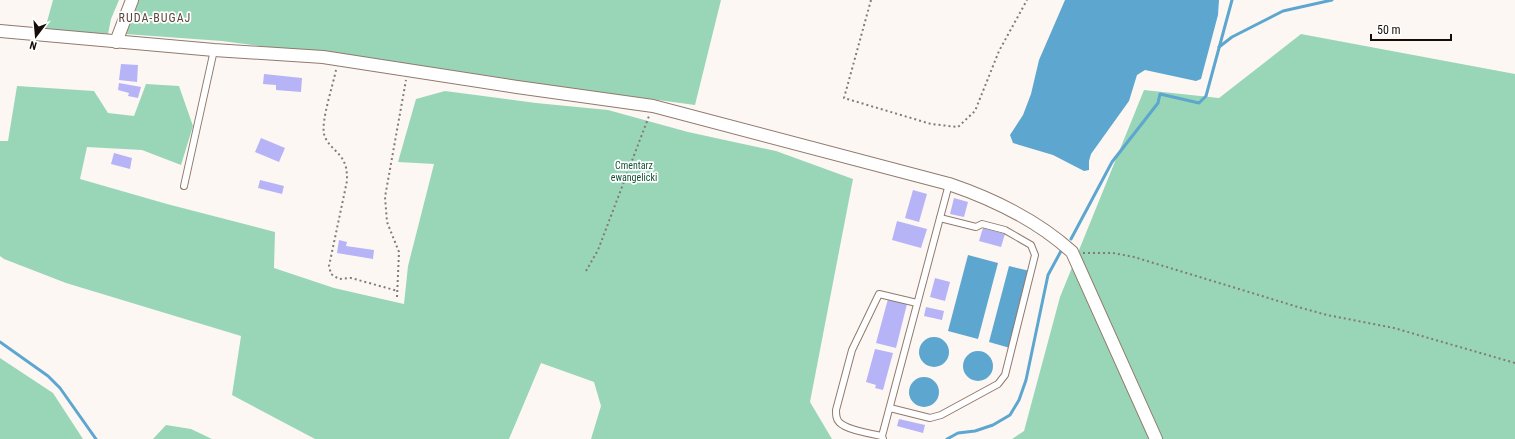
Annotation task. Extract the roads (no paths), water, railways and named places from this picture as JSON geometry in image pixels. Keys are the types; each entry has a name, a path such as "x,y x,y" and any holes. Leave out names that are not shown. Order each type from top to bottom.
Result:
{"street":[{"path":"116,42 132,0"},
{"path":"0,31 214,50 323,57 653,106 968,190 1020,215 1049,232 1072,252 1156,439"}],"lane":[{"path":"184,186 214,50"},
{"path":"917,303 879,294 852,350 836,410 836,417 839,422 845,426 883,438 949,184"},
{"path":"890,408 930,418 941,415 998,384 1005,375 1035,255 1031,245 1005,230 982,224 976,227 940,218"}],"water":[{"path":"1065,0 1219,0 1218,15 1201,79 1196,81 1145,70 1137,75 1129,101 1091,154 1089,170 1084,171 1053,155 1013,143 1010,135 1023,115 1031,94 1039,60"},
{"path":"968,255 998,263 978,339 948,331"},
{"path":"1009,266 1030,271 1010,348 989,342"},
{"path":"934,337 945,341 949,352 945,363 934,367 923,363 919,352 923,341"},
{"path":"978,351 989,355 993,366 989,377 978,381 967,377 963,366 967,355"},
{"path":"924,377 935,381 939,392 935,403 924,407 913,403 909,392 913,381"}],"waterway":[{"path":"1071,239 1112,162 1158,103 1160,94 1199,103 1206,96 1232,0"},
{"path":"1219,47 1232,37 1283,11 1332,0"},
{"path":"947,439 958,433 975,431 993,425 1010,415 1019,400 1026,380 1048,275 1061,251"},
{"path":"0,342 48,376 60,388 96,439"}],"district":[{"name":"RUDA-BUGAJ","path":"155,18"}],"park label":[{"name":"Cmentarz ewangelicki","path":"634,170"}]}
